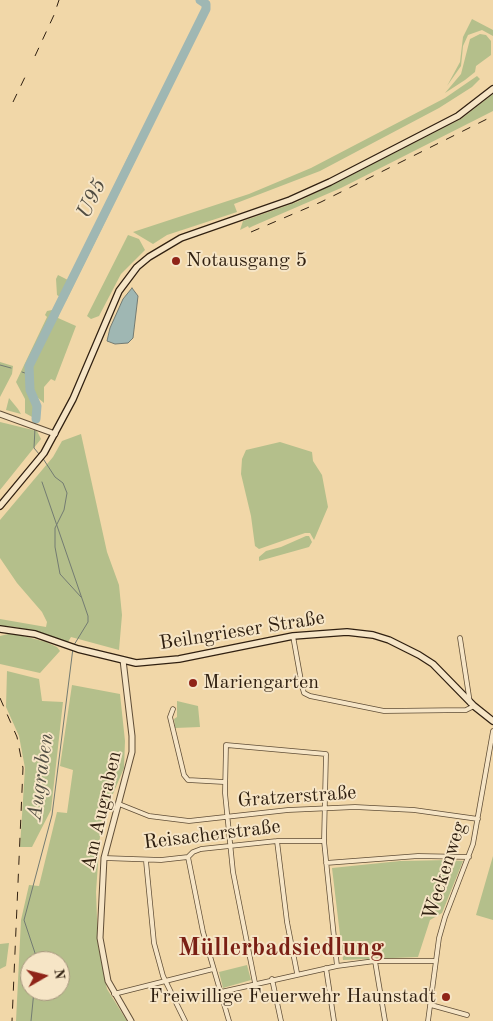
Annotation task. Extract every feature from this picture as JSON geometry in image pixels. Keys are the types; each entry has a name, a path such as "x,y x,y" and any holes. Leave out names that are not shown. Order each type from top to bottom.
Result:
{"main road":[{"path":"0,506 44,453 55,434 119,291 137,267 157,250 181,238 290,200 330,182 458,116 493,89"},
{"name":"Beilngrieser Straße","path":"0,629 36,634 69,646 124,660 146,663 293,636 346,632 389,640 419,655 432,664 472,704 493,720"}],"street":[{"path":"0,414 35,425 55,434"},
{"path":"293,636 304,693 310,696 384,711 466,710 472,704 460,638"},
{"name":"Am Augraben","path":"124,660 132,736 128,771 104,858 100,938 108,981 130,1021"},
{"path":"173,710 170,717 184,775 188,780 224,782"},
{"name":"Weckenweg","path":"428,1021 435,961 445,917 469,857 478,819 493,730"},
{"path":"255,983 236,896 224,782 226,745 326,754 324,841 337,966"},
{"name":"Gratzerstraße","path":"120,804 150,816 189,821 325,808 406,809 478,819"},
{"path":"277,841 287,922 297,974"},
{"name":"Reisacherstraße","path":"104,858 146,861 188,857 193,852 202,849 277,841 324,841"},
{"path":"326,863 418,856 469,857"},
{"path":"188,857 196,902 213,969 229,1021"},
{"path":"146,861 154,943 166,980 185,1021"},
{"path":"221,992 272,979 337,966 375,962 435,961"},
{"path":"375,962 385,1021"},
{"path":"326,968 334,1021"},
{"path":"114,994 213,969"},
{"path":"272,979 281,1021"},
{"path":"431,1005 467,1015"}],"green space":[{"path":"472,19 493,30 493,36 482,30 468,35 463,46 461,66 447,86 460,62 463,37"},
{"path":"480,34 486,35 491,41 491,55 476,66 475,72 445,93 461,74 470,39"},
{"path":"477,76 480,79 472,87 439,108 320,171 234,204 237,212 167,235 153,244 133,232 249,194 311,168 445,98"},
{"path":"493,94 493,111 341,188 249,228 248,226 240,230 243,221 297,202 461,119"},
{"path":"134,153 138,155 66,301 57,295 56,279 58,275 68,280 129,155 132,157"},
{"path":"128,235 139,239 145,250 121,274 99,316 91,319 87,316"},
{"path":"52,310 59,313 58,318 76,326 55,381 51,379 44,387 44,403 30,391 36,406 34,418 25,413 25,399 16,382 47,317 45,315 47,311"},
{"path":"0,362 13,366 12,374 0,397"},
{"path":"9,398 18,409 21,414 6,410"},
{"path":"0,422 37,431 41,439 0,490"},
{"path":"81,434 107,552 119,585 122,615 119,650 71,637 68,642 16,627 0,626 0,619 46,627 47,622 42,612 17,583 0,558 0,520 53,457 62,441"},
{"path":"280,442 312,452 313,461 322,475 328,507 314,540 310,533 305,533 259,549 255,546 251,516 241,474 242,459 246,450"},
{"path":"309,536 312,542 309,547 259,561 259,557 266,551 281,547"},
{"path":"12,633 46,642 57,647 60,651 40,673 0,664 0,636"},
{"path":"7,671 39,679 42,701 63,702 51,810 32,847 20,847 25,768 19,736 6,707"},
{"path":"72,685 120,694 125,741 124,768 101,822 96,892 98,945 107,989 127,1021 16,1021 21,920 29,885 39,886 57,812 67,813 73,770 60,766"},
{"path":"177,701 198,706 200,727 175,728 174,719 177,717"},
{"path":"493,856 493,920 476,915"},
{"path":"400,861 463,861 442,913 430,920 418,957 343,960 332,868"},
{"path":"9,943 6,966 0,969 0,944"},
{"path":"247,965 251,980 223,988 219,972"}],"water":[{"path":"132,288 138,296 133,338 128,343 115,344 107,341 110,328 123,299"}],"waterway":[{"name":"Augraben","path":"36,419 37,406 30,390 29,366 206,9 206,4 200,0"},
{"name":"Augraben","path":"62,299 137,153"},
{"name":"Augraben","path":"35,424 37,406 30,390 29,366 56,312"},
{"path":"0,365 11,368"},
{"path":"22,372 28,374"},
{"name":"Augraben","path":"35,428 34,448 39,454"},
{"name":"Augraben","path":"42,457 55,477 63,483 67,493 64,510 55,528 55,547 60,574 81,597"},
{"name":"Augraben","path":"42,482 88,616 88,622 74,645"},
{"name":"Augraben","path":"34,951 24,920 52,815 73,648"},
{"name":"Augraben","path":"31,1021 33,1001"}],"railway":[{"path":"35,56 59,0"},
{"path":"13,102 26,75"},
{"path":"251,232 321,202 493,116"},
{"path":"0,698 17,737 23,768 12,1021"}],"place":[{"name":"Notausgang 5","path":"176,261"},
{"name":"Mariengarten","path":"193,683"},
{"name":"Freiwillige Feuerwehr Haunstadt","path":"446,997"}],"district":[{"name":"Müllerbadsiedlung","path":"281,948"}],"water label":[{"name":"U95","path":"92,199"}]}
